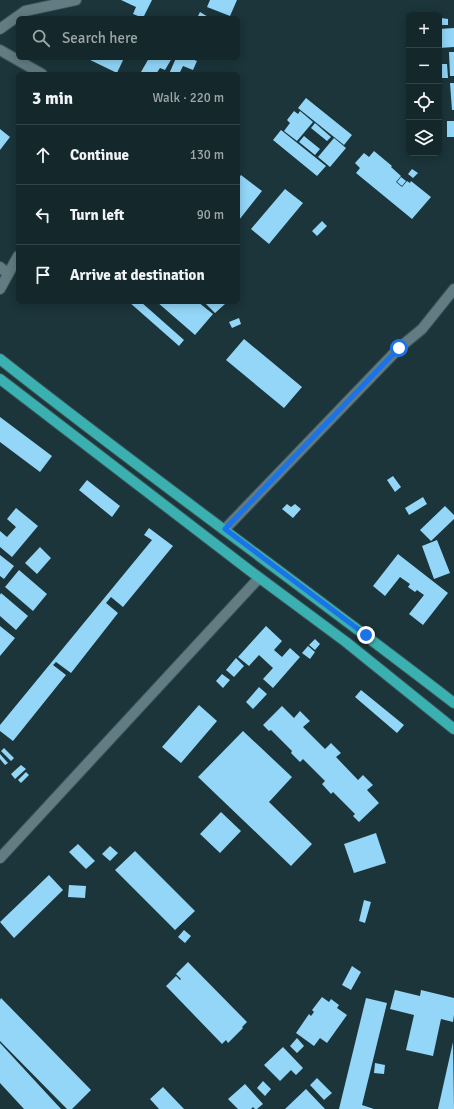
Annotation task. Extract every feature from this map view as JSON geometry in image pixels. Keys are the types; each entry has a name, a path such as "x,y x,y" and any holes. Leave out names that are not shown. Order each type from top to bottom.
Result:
{"main road":[{"path":"0,359 156,479 225,529 454,703"},
{"path":"0,379 259,578 346,642 454,729"}],"street":[{"path":"18,16 25,11 76,0"},
{"path":"0,29 16,17"},
{"path":"0,50 16,59"},
{"path":"18,60 38,72"},
{"path":"0,288 16,260"},
{"path":"0,267 8,274"},
{"path":"225,529 399,348 422,330 454,289"},
{"path":"0,858 259,578"}],"building":[{"path":"121,0 152,0 144,16 133,14 136,7"},
{"path":"210,0 237,0 230,16 207,7"},
{"path":"200,12 207,16 198,16"},
{"path":"442,18 448,19 448,25 442,25"},
{"path":"454,28 454,47 442,48 442,29"},
{"path":"449,52 454,52 454,76 450,76"},
{"path":"90,60 123,60 117,72"},
{"path":"148,60 171,60 165,70 160,68 157,72 141,72"},
{"path":"175,60 197,61 193,70 183,66 180,72 170,72"},
{"path":"442,64 447,64 448,78 442,78"},
{"path":"450,83 454,83 454,110 452,110"},
{"path":"306,98 352,135 344,145 298,108"},
{"path":"294,111 298,114 300,111 313,122 297,141 284,131 290,123 287,120"},
{"path":"447,121 454,121 454,137 447,137"},
{"path":"315,123 331,137 327,141 311,128"},
{"path":"0,129 10,137 0,150"},
{"path":"281,130 326,166 317,176 273,140"},
{"path":"304,136 320,149 315,155 299,142"},
{"path":"334,138 346,148 330,167 318,157"},
{"path":"374,151 392,166 391,167 401,176 396,182 402,187 407,181 410,183 411,181 431,197 412,219 356,173 360,168 355,163 364,153 369,157"},
{"path":"412,169 418,173 413,178 408,174"},
{"path":"241,175 262,191 240,219"},
{"path":"401,177 406,181 402,186 397,182"},
{"path":"285,189 303,203 269,244 251,229"},
{"path":"322,221 327,226 317,236 312,231"},
{"path":"131,304 143,304 184,340 179,346"},
{"path":"159,304 200,304 213,314 195,335"},
{"path":"206,304 225,304 215,313"},
{"path":"239,318 241,324 232,328 229,322"},
{"path":"244,339 302,387 284,408 226,360"},
{"path":"0,417 52,456 40,472 0,442"},
{"path":"393,476 401,487 395,492 387,480"},
{"path":"87,480 120,506 112,517 79,490"},
{"path":"423,497 427,504 409,515 405,508"},
{"path":"287,504 291,507 295,504 301,509 293,518 282,509"},
{"path":"445,506 454,515 454,519 431,541 420,530"},
{"path":"16,508 38,526 12,557 0,547 0,531 7,537 16,527 7,519"},
{"path":"149,528 173,546 123,607 111,597 106,603 118,613 71,673 56,662 53,665 66,675 13,741 0,731 0,725 152,540 144,535"},
{"path":"437,540 450,573 434,579 422,546"},
{"path":"40,547 51,558 37,574 25,563"},
{"path":"398,554 448,593 423,625 409,614 424,595 417,590 415,592 408,587 410,584 400,577 385,596 373,586"},
{"path":"0,555 14,566 4,579 0,576"},
{"path":"19,570 47,594 33,611 5,587"},
{"path":"1,593 28,616 16,630 0,616"},
{"path":"0,626 15,638 0,656"},
{"path":"266,626 282,641 274,650 282,657 290,648 300,657 273,688 263,679 273,668 259,655 249,666 238,657"},
{"path":"315,639 320,644 315,650 309,645"},
{"path":"308,646 315,652 310,659 302,653"},
{"path":"236,658 244,666 234,677 226,670"},
{"path":"222,674 230,680 223,688 216,681"},
{"path":"259,687 267,694 253,709 246,702"},
{"path":"361,690 404,725 397,733 355,697"},
{"path":"199,705 217,721 181,763 162,747"},
{"path":"282,706 294,718 300,711 310,721 303,727 325,749 331,743 341,753 336,757 358,780 363,775 373,785 367,790 379,803 359,822 353,816 355,814 333,792 331,794 322,784 325,781 303,759 300,762 291,753 292,751 271,730 269,731 263,725"},
{"path":"243,731 292,777 269,802 312,844 291,866 198,777"},
{"path":"4,748 14,758 11,761 1,751"},
{"path":"0,754 8,763 5,765 0,759"},
{"path":"21,765 26,769 15,779 11,774"},
{"path":"26,772 29,775 21,783 18,780"},
{"path":"221,812 241,831 220,853 200,834"},
{"path":"376,833 386,863 354,873 344,844"},
{"path":"78,844 95,861 86,869 69,852"},
{"path":"110,846 118,853 110,861 102,854"},
{"path":"135,851 195,911 175,930 115,870"},
{"path":"49,875 63,890 14,938 0,922"},
{"path":"69,885 86,886 85,898 68,897"},
{"path":"364,900 371,902 365,923 359,921"},
{"path":"184,930 191,936 185,943 178,937"},
{"path":"188,962 247,1022 228,1043 226,1040 222,1044 166,986 176,976 180,980 181,979 176,974"},
{"path":"352,966 361,972 351,990 342,985"},
{"path":"395,990 420,996 421,990 454,998 453,1022 441,1019 433,1056 406,1050 414,1015 390,1009"},
{"path":"322,997 329,1002 331,999 339,1005 337,1008 347,1015 327,1043 320,1038 314,1046 296,1033 309,1014 311,1016 314,1012 312,1010"},
{"path":"1,998 91,1090 72,1109 67,1109 0,1041"},
{"path":"366,998 387,1003 362,1105 374,1109 339,1109"},
{"path":"297,1038 304,1046 297,1053 290,1046"},
{"path":"453,1042 454,1109 438,1109"},
{"path":"0,1043 61,1109 24,1109 0,1083"},
{"path":"283,1047 303,1068 296,1075 291,1070 280,1081 264,1065"},
{"path":"375,1063 385,1065 384,1074 374,1073"},
{"path":"317,1078 332,1093 324,1100 310,1085"},
{"path":"263,1081 271,1089 265,1096 257,1088"},
{"path":"245,1084 263,1104 257,1109 253,1107 251,1109 238,1109 228,1099"},
{"path":"163,1087 184,1109 159,1109 150,1099"},
{"path":"306,1089 325,1109 285,1109"}],"route":[{"path":"366,635 225,529 399,348"}]}
